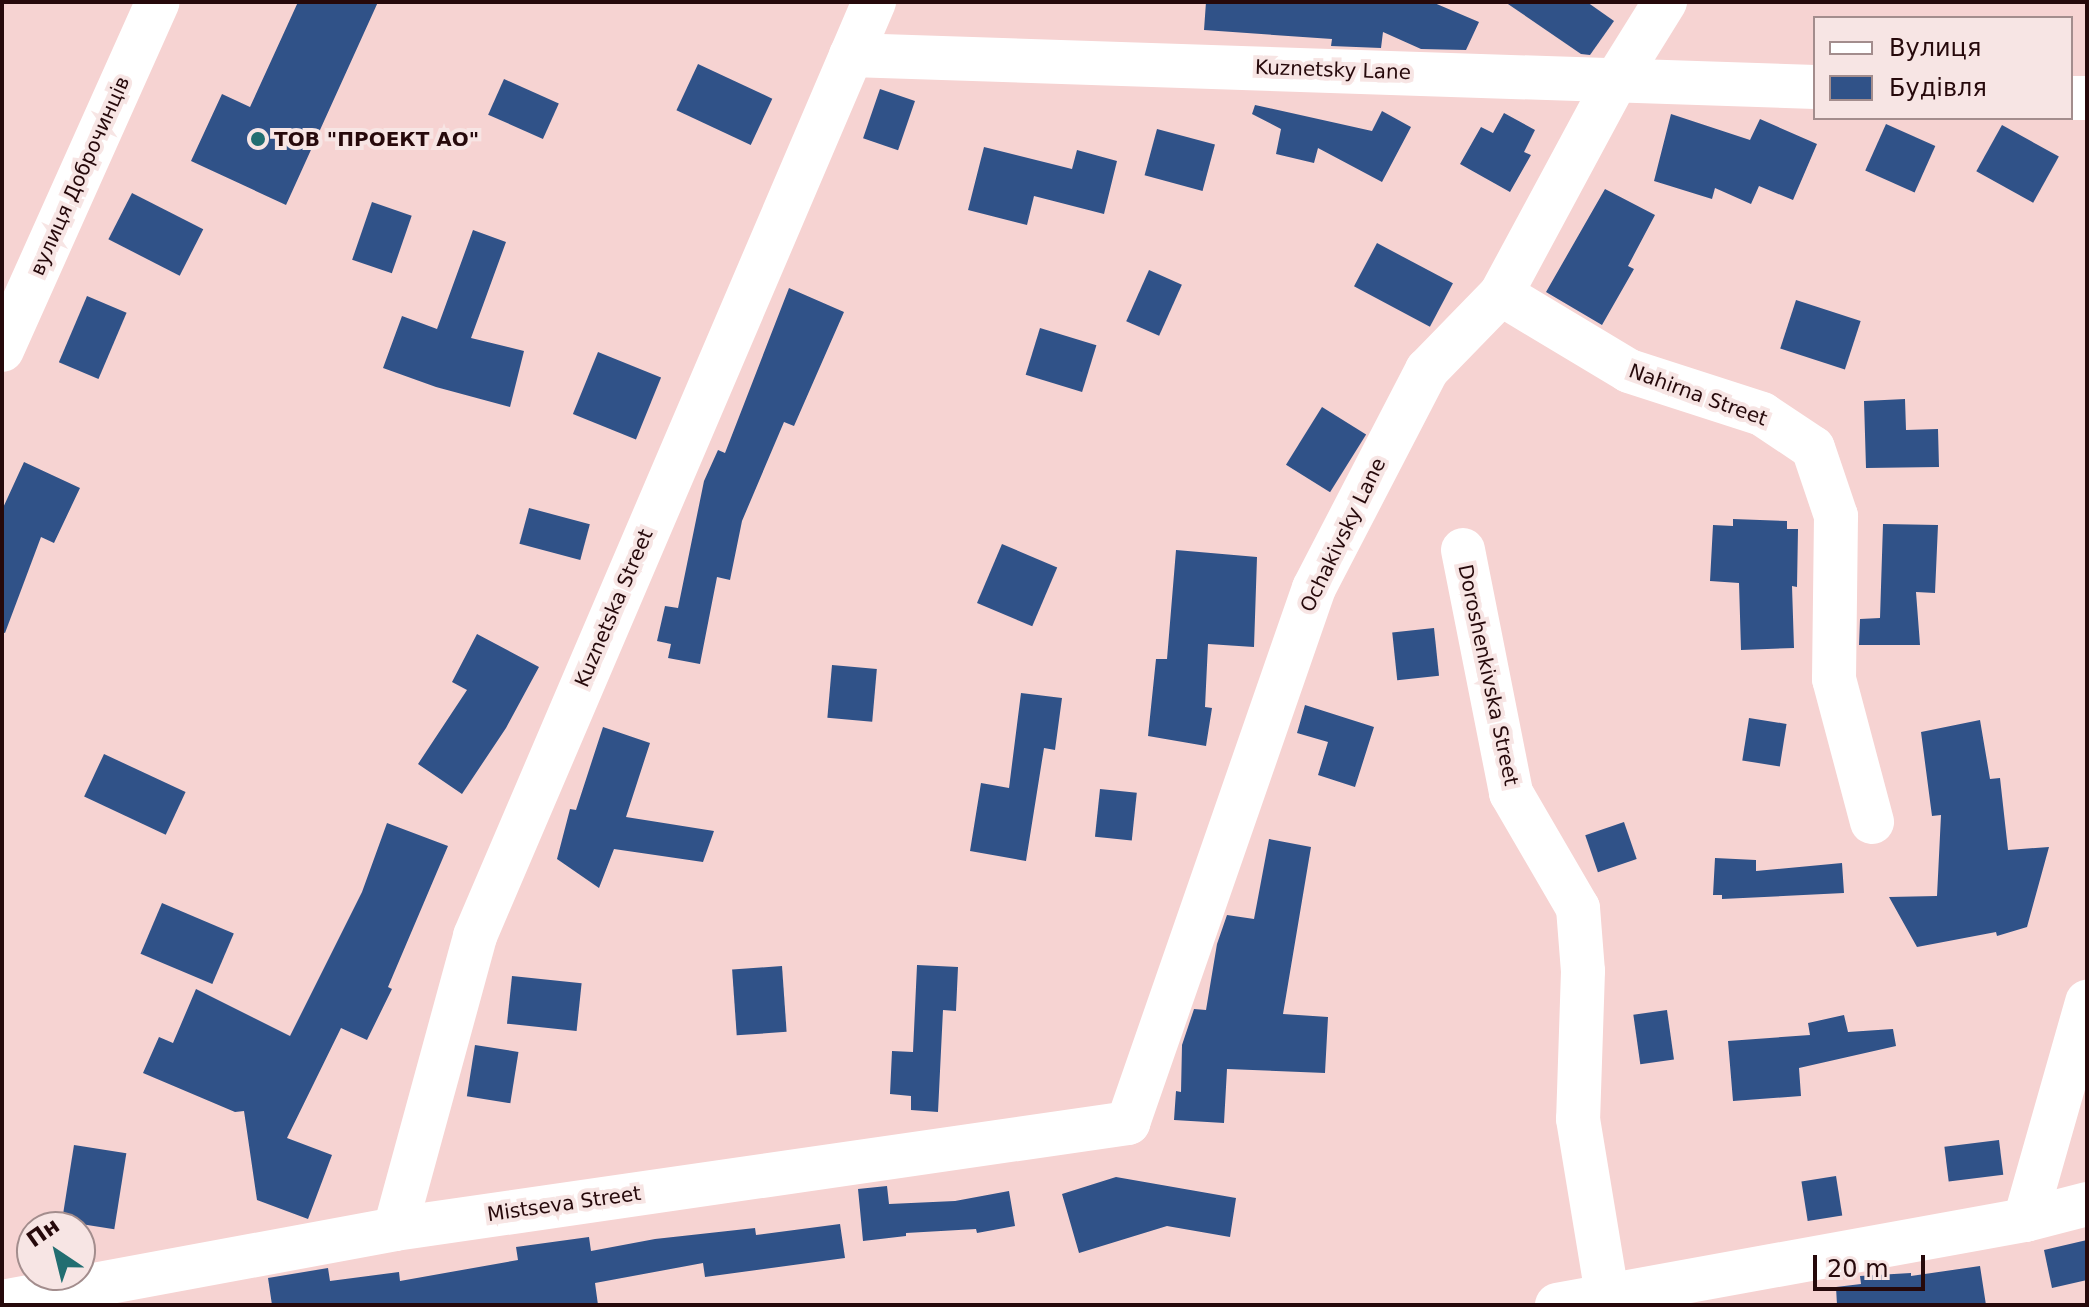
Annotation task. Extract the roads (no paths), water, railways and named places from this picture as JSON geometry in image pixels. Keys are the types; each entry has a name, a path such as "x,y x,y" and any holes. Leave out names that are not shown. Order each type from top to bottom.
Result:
{"street":[{"name":"вулиця Доброчинців","path":"2,350 158,2"},
{"name":"Kuznetska Street","path":"395,1229 475,936 874,2"},
{"name":"Ochakivsky Lane","path":"1128,1123 1314,588 1427,370 1501,294 1617,79 1665,2"},
{"name":"Kuznetsky Lane","path":"851,55 1813,87"},
{"name":"Nahirna Street","path":"1501,294 1629,371 1762,414 1813,448 1836,516 1834,679 1872,822"},
{"name":"Doroshenkivska Street","path":"1463,550 1511,793 1578,908 1583,971 1578,1119 1610,1300"},
{"path":"2025,1220 2087,1002"},
{"name":"Mistseva Street","path":"2,1302 395,1229 1128,1123"},
{"path":"1557,1305 1610,1300 2025,1220 2087,1204"}],"place":[{"name":"ТОВ \"ПРОЕКТ АО\"","path":"258,139"}]}
